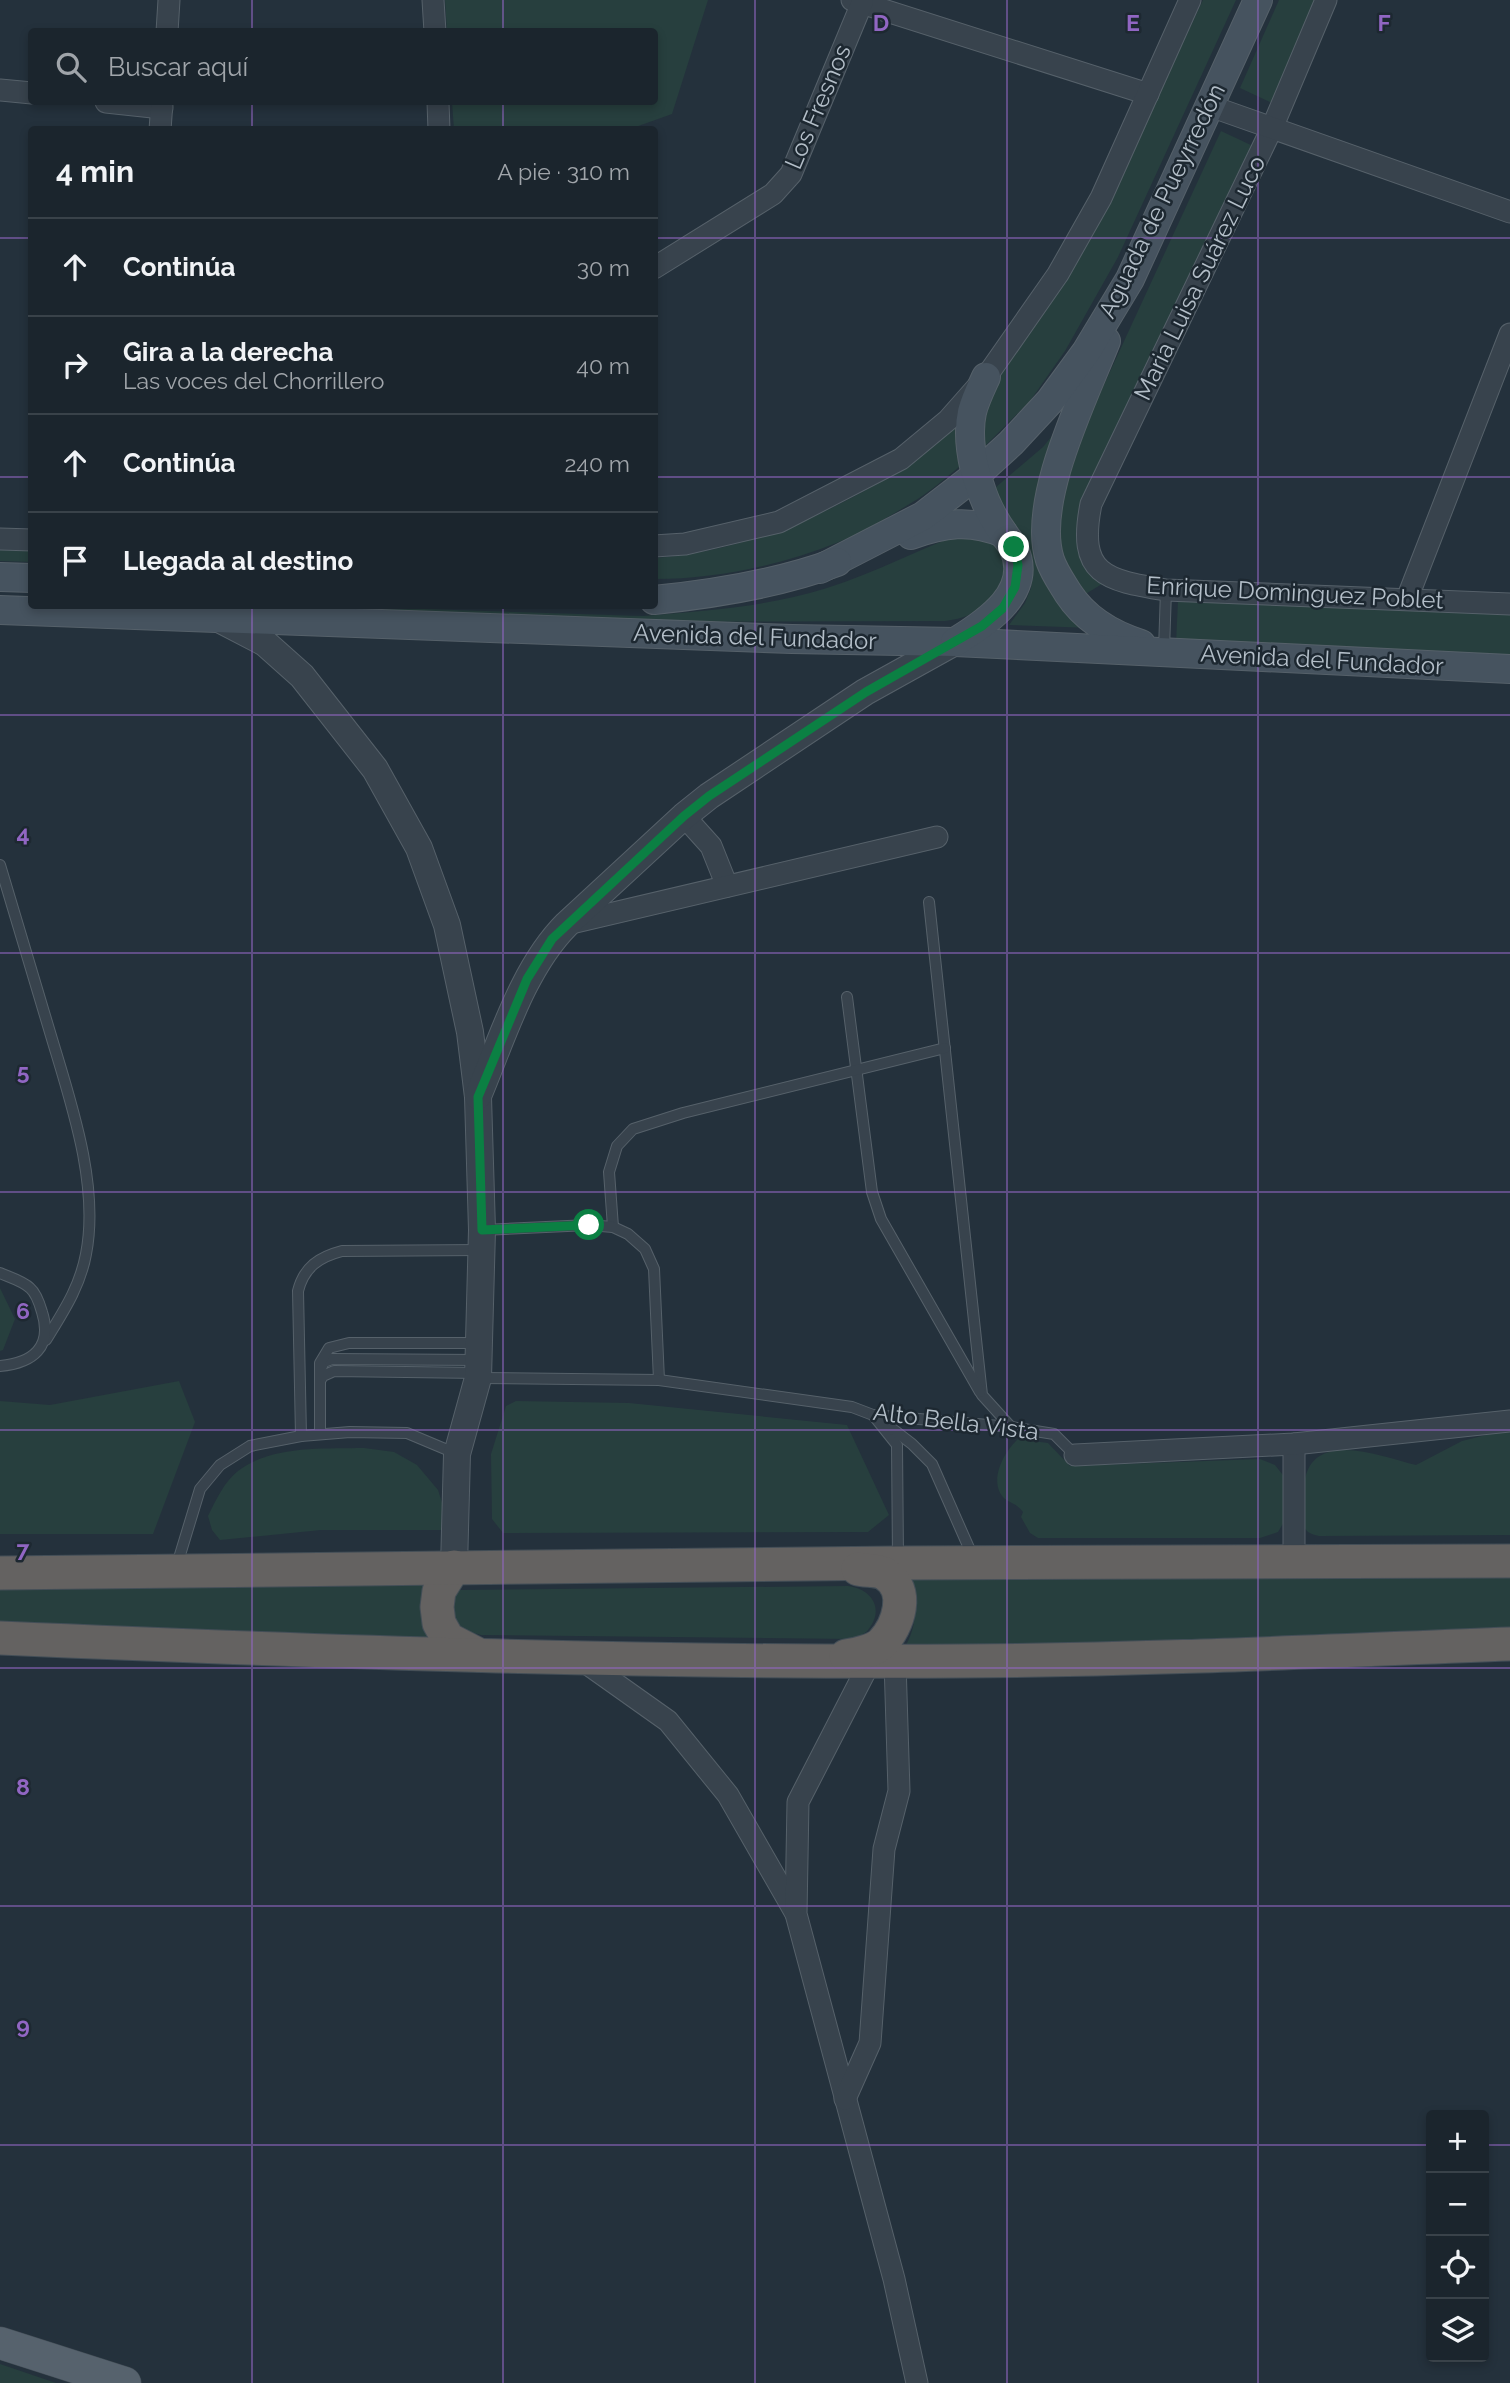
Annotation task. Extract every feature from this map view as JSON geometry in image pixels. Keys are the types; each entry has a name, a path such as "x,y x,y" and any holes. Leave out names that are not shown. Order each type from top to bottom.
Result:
{"highway":[{"path":"0,1573 898,1563 1510,1561"},
{"path":"802,1661 853,1655 880,1645 896,1623 901,1610 894,1583 884,1573 826,1564"},
{"path":"0,1565 113,1571"},
{"path":"454,1567 439,1591 439,1623 448,1639 482,1656"},
{"path":"0,1638 482,1656 882,1662 1115,1659 1510,1644"},
{"path":"0,1650 186,1646"}],"main road":[{"name":"Aguada de Pueyrredón","path":"820,569 923,516 976,475 1050,401 1086,352 1130,279 1258,0"},
{"path":"1130,279 1057,470 1049,499 1046,526 1050,559 1075,603 1118,637 1164,652"},
{"path":"955,642 982,626 1003,608 1015,587 1018,565 1014,547 989,508 976,475 972,454 972,413 986,377"},
{"path":"820,569 943,524 987,526 1003,533"},
{"name":"Avenida del Fundador","path":"658,599 820,569"},
{"path":"0,577 28,578"},
{"name":"Avenida del Fundador","path":"0,610 955,642 1510,669"},
{"path":"0,2343 124,2383"}],"street":[{"path":"167,28 169,0"},
{"path":"433,0 435,28"},
{"path":"658,546 685,544 779,522 901,459 948,420 986,377 1058,274 1095,208 1191,0"},
{"name":"Maria Luisa Suárez Luco","path":"1090,557 1086,529 1091,504 1272,128 1326,0"},
{"path":"857,2 1148,94"},
{"name":"Los Fresnos","path":"658,266 773,194 791,174 857,2"},
{"path":"0,90 28,93"},
{"path":"160,126 162,105"},
{"path":"438,105 439,126"},
{"path":"1210,106 1510,212"},
{"path":"1406,599 1510,334"},
{"path":"0,540 28,540"},
{"name":"Enrique Dominguez Poblet","path":"1090,557 1108,578 1166,590 1510,604"},
{"path":"219,619 265,643 302,676 375,769 419,848 447,925 470,1032 478,1097 482,1240 478,1363 457,1454 454,1567"},
{"path":"478,1097 527,979 552,939 567,924 709,796 866,692 955,642"},
{"path":"684,816 711,846 727,886"},
{"path":"567,924 937,837"},
{"name":"Alto Bella Vista","path":"1075,1455 1294,1444 1510,1421"},
{"path":"1294,1444 1294,1561"},
{"path":"580,1658 668,1721 728,1795 796,1914 894,2279 916,2383"},
{"path":"796,1914 798,1802 882,1662"},
{"path":"845,2099 870,2043 884,1849 899,1791 882,1662"}],"lane":[{"path":"1164,652 1166,590"},
{"path":"0,865 72,1105 89,1208 87,1253 74,1295 32,1358 0,1366"},
{"path":"929,902 982,1395"},
{"path":"847,997 872,1192 881,1219 982,1395 1012,1427"},
{"path":"613,1227 609,1172 617,1146 633,1129 683,1113 945,1048"},
{"path":"301,1436 298,1291 301,1279 310,1266 321,1257 342,1251 482,1240 589,1225 613,1227 628,1234 645,1249 654,1269 659,1380"},
{"path":"0,1273 30,1287 43,1313 46,1340"},
{"path":"320,1434 320,1375 323,1354 329,1348 337,1345 478,1363"},
{"path":"320,1375 324,1362 332,1359 478,1363"},
{"name":"Alto Bella Vista","path":"478,1363 659,1380 852,1408 873,1415 1012,1427 1055,1434 1075,1455"},
{"path":"873,1415 897,1445 898,1596"},
{"path":"873,1415 894,1429 932,1464 975,1563"},
{"path":"176,1571 200,1489 220,1465 250,1446 320,1434 408,1433 457,1454"}],"green space":[{"path":"445,0 708,0 672,114 638,126 454,126 452,105 658,105 658,28 447,28"},
{"path":"1203,0 1236,0 1118,257 1065,351 1030,401 978,453 982,405 1102,215"},
{"path":"1279,0 1318,0 1272,103 1240,88"},
{"path":"1221,131 1253,146 1085,497 1077,529 1081,561 1102,584 1079,598 1058,547 1057,513 1090,415"},
{"path":"1072,411 1039,515 1091,628 1009,625 1025,603 1031,588 1031,560 989,493 1043,447"},
{"path":"963,420 963,464 918,499 867,529 817,550 772,564 725,573 658,579 658,558 720,548 782,529 842,503 916,459"},
{"path":"966,532 1003,548 1009,579 975,612 945,621 645,622 248,609 423,609 643,616 689,612 759,604 827,588"},
{"path":"0,548 28,549 28,562 0,561"},
{"path":"1178,601 1510,614 1510,658 1176,643"},
{"path":"0,1288 15,1319 3,1350 0,1351"},
{"path":"179,1381 195,1422 153,1534 0,1534 0,1401 50,1405"},
{"path":"516,1401 629,1403 847,1425 889,1515 868,1532 503,1533 492,1519 491,1454 506,1406"},
{"path":"1510,1429 1510,1535 1319,1536 1308,1532 1304,1527 1305,1481 1310,1466 1321,1455 1350,1450 1416,1465 1462,1441"},
{"path":"1018,1439 1048,1443 1070,1466 1260,1459 1275,1465 1286,1479 1287,1517 1278,1532 1260,1538 1038,1538 1030,1533 1021,1517 1023,1512 1005,1499 997,1484 1003,1459"},
{"path":"364,1448 394,1452 417,1465 438,1490 445,1512 441,1530 321,1530 220,1540 212,1530 208,1516 221,1492 233,1475 251,1463 298,1450"},
{"path":"1510,1572 1510,1634 903,1651 912,1631 915,1613 906,1574"},
{"path":"430,1578 435,1642 0,1625 0,1585"},
{"path":"848,1586 864,1591 873,1601 875,1608 873,1622 868,1630 854,1639 481,1635 450,1623 449,1600 457,1590"},
{"path":"0,2364 56,2383 0,2383"}],"route":[{"path":"589,1225 482,1230 478,1097 527,979 552,939 709,796 866,692 982,626 1003,608 1015,587 1018,565 1014,547"}]}
